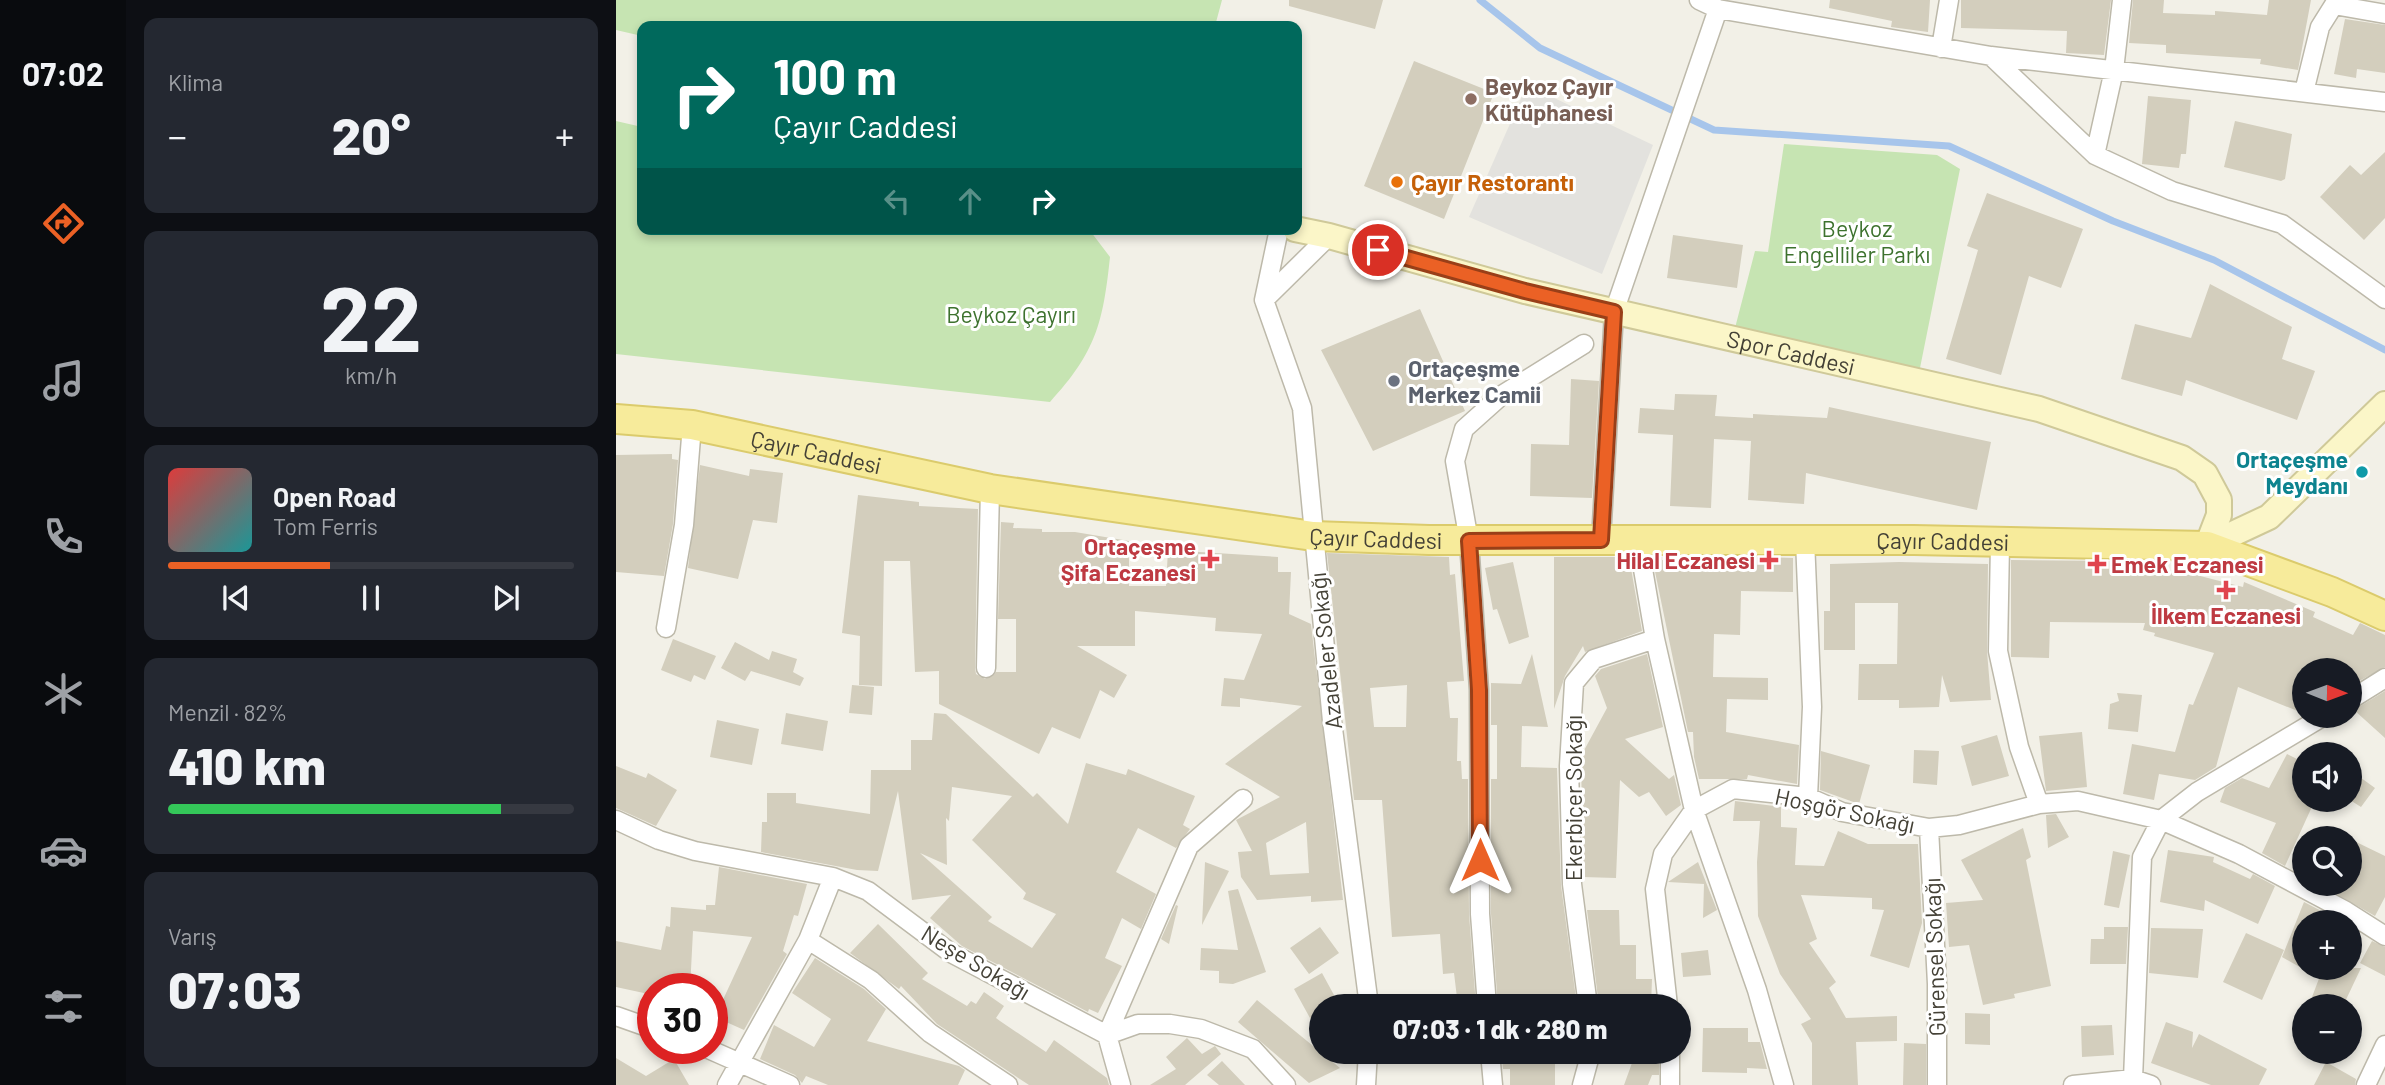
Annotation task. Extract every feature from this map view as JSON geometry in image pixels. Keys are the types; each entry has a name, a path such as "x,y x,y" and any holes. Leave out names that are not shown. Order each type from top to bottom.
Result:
{"main road":[{"name":"Çayır Caddesi","path":"616,419 692,425 990,489 1313,536 1469,541 1805,540 2207,546 2332,592 2385,615"}],"street":[{"path":"1941,48 1949,0"},
{"path":"2095,155 2114,70 2122,0"},
{"path":"2304,92 2320,27 2336,2 2385,14"},
{"path":"1601,540 1614,312 1692,85 1708,3 1991,56 2385,102"},
{"path":"1991,56 2095,155 2172,191 2282,224 2385,299"},
{"name":"Spor Caddesi","path":"1302,230 1525,291 2039,409 2182,458 2206,474 2219,500 2219,515 2207,546"},
{"path":"1264,300 1278,235"},
{"path":"1264,300 1329,236"},
{"name":"Azadeler Sokağı","path":"1264,300 1302,408 1332,721 1367,994"},
{"path":"1486,994 1480,914 1479,690 1469,541 1455,461 1464,429 1502,395 1584,344"},
{"path":"2207,546 2269,517 2385,404"},
{"path":"666,628 684,525 692,425"},
{"path":"986,668 990,489"},
{"path":"1638,540 1655,639 1694,810 1756,990 1784,1085"},
{"path":"1805,540 1812,707 1808,797"},
{"path":"2000,544 1998,651 2019,747 2039,804"},
{"name":"Ekerbiçer Sokağı","path":"1586,994 1572,884 1569,766 1574,683 1594,659 1655,639"},
{"path":"2362,692 2385,678"},
{"path":"2133,1079 2142,857 2161,820 2197,793 2304,728"},
{"name":"Hoşgör Sokağı","path":"1667,994 1655,889 1663,854 1694,810 1733,789 1808,797 1842,812 1929,828 1959,825 2039,804 2078,801 2161,820 2239,854 2346,911 2385,936"},
{"path":"1121,1085 1107,1035 1189,846 1243,799"},
{"name":"Neşe Sokağı","path":"616,820 659,840 695,851 833,877 868,891 951,953 1107,1035"},
{"name":"Gürensel Sokağı","path":"1929,828 1937,984 1937,1085"},
{"path":"727,1085 738,1060 808,940 833,877"},
{"path":"808,940 872,980 930,1033 1008,1085"},
{"path":"616,1016 637,1023"},
{"path":"1107,1035 1138,1024 1201,1028 1253,1049 1286,1085"},
{"path":"2366,1085 2385,1045"},
{"path":"728,1056 790,1085"},
{"path":"1366,1085 1367,1064"},
{"path":"1491,1064 1493,1085"},
{"path":"1582,1085 1588,1064"},
{"path":"1670,1085 1671,1064"},
{"path":"2073,1085 2133,1079 2151,1085"}],"green space":[{"path":"616,0 1222,0 1216,21 637,21 637,35 616,30"},
{"name":"Beykoz Çayırı","path":"616,121 637,126 637,235 1093,235 1110,257 1104,300 1095,336 1078,368 1050,402 616,354"},
{"name":"Beykoz Engelliler Parkı","path":"1784,144 1937,155 1960,169 1920,368 1735,328 1755,251 1768,252"}],"shaded area":[{"path":"1527,85 1653,145 1602,274 1469,217"}],"building":[{"path":"1289,0 1383,0 1375,29 1289,6"},
{"path":"1830,0 1930,0 1928,32 1891,27 1892,21 1829,8"},
{"path":"1961,0 2111,0 2104,55 2066,53 2067,31 1961,28"},
{"path":"2133,0 2164,0 2163,13 2215,15 2215,11 2267,15 2269,0 2311,0 2298,70 2260,64 2261,59 2166,53 2166,45 2129,43"},
{"path":"2345,19 2385,25 2385,73 2357,69 2356,78 2334,74"},
{"path":"1414,61 1494,93 1444,219 1364,186"},
{"path":"2148,96 2191,100 2186,154 2181,154 2179,168 2142,164"},
{"path":"2235,121 2292,134 2285,179 2281,181 2224,167"},
{"path":"2385,152 2385,218 2364,240 2320,197 2350,165 2361,175"},
{"path":"1987,193 2083,229 2061,288 2029,276 2001,375 1946,359 1978,250 1967,246"},
{"path":"1673,235 1743,245 1737,288 1667,278"},
{"path":"2210,284 2292,327 2282,359 2315,371 2297,420 2186,380 2182,396 2121,379 2135,324 2191,338"},
{"name":"Ortaçeşme Merkez Camii","path":"1420,309 1465,411 1373,451 1321,350"},
{"path":"1571,379 1599,381 1592,498 1530,496 1531,444 1569,445"},
{"path":"1675,394 1717,395 1715,416 1753,418 1753,414 1827,418 1829,407 1991,442 1977,510 1806,473 1804,504 1748,500 1751,441 1714,439 1711,508 1670,506 1673,435 1638,433 1640,408 1674,410"},
{"path":"672,454 672,459 678,460 673,524 664,576 616,572 616,455"},
{"path":"700,465 749,476 750,469 783,473 777,523 753,520 738,579 688,568"},
{"path":"858,495 919,502 919,506 978,509 975,668 976,674 985,679 996,672 1016,672 1016,619 998,619 1001,522 1014,523 1013,528 1042,529 1042,532 1075,532 1129,541 1129,586 1166,586 1168,550 1278,557 1278,572 1291,572 1289,614 1311,624 1343,900 1311,902 1311,896 1257,900 1241,877 1238,852 1252,851 1236,820 1280,797 1225,764 1302,706 1240,698 1240,707 1221,706 1224,678 1244,680 1262,634 1215,631 1216,618 1135,611 1135,646 1077,646 1127,675 1114,698 1100,690 1080,739 1052,727 1039,754 939,704 939,671 915,672 910,561 884,561 882,686 859,685 860,636 842,633","holes":["1306,822 1309,873 1270,875 1266,843"]},
{"path":"1327,553 1449,557 1450,575 1455,574 1464,681 1447,682 1450,718 1458,718 1457,761 1461,761 1462,779 1468,779 1469,914 1475,994 1457,994 1454,973 1443,974 1440,934 1392,937 1382,800 1354,800","holes":["1407,685 1406,727 1374,727 1370,688"]},
{"path":"1554,557 1629,557 1642,631 1585,652 1583,646 1565,676 1554,709"},
{"path":"1652,557 1662,557 1662,560 1754,562 1754,557 1793,558 1793,592 1741,591 1740,635 1714,634 1713,677 1768,678 1768,700 1727,699 1726,732 1799,745 1797,784 1748,775 1747,779 1699,779 1694,757 1693,732 1688,732"},
{"path":"2011,560 2112,561 2112,565 2172,573 2173,569 2243,587 2244,582 2315,612 2313,617 2353,635 2360,623 2385,635 2385,667 2362,679 2362,658 2292,658 2292,709 2238,687 2216,767 2195,780 2159,774 2154,800 2123,794 2132,744 2175,752 2189,704 2193,705 2214,653 2154,636 2155,633 2143,630 2145,623 2050,622 2049,658 2011,657"},
{"path":"1513,562 1529,637 1509,644 1497,609 1493,610 1485,568"},
{"path":"1830,564 1988,564 1987,651 1991,700 1950,702 1942,675 1939,707 1899,708 1899,700 1858,700 1859,664 1897,664 1898,603 1855,603 1855,650 1824,650 1824,611 1830,611"},
{"path":"673,639 716,656 705,680 694,675 691,682 661,670"},
{"path":"735,642 769,660 772,651 797,659 793,672 804,678 800,686 751,671 745,681 721,668"},
{"path":"1532,654 1548,727 1522,726 1521,767 1557,768 1561,885 1575,994 1497,994 1491,914 1491,779 1497,779 1497,725 1491,725 1491,683 1521,684"},
{"path":"1647,654 1663,727 1625,739 1669,779 1674,775 1681,805 1666,816 1649,792 1639,797 1620,780 1616,878 1583,877 1581,756 1607,708 1595,676 1601,669"},
{"path":"852,685 874,687 872,715 849,713"},
{"path":"2385,691 2385,738 2362,717 2362,705"},
{"path":"2117,693 2142,695 2138,732 2108,729 2110,704 2119,701"},
{"path":"786,713 828,721 823,751 781,744"},
{"path":"934,713 946,714 1033,797 1037,793 1068,824 1086,763 1126,775 1128,769 1195,796 1183,825 1190,829 1176,848 1138,828 1116,872 1156,894 1141,929 1122,918 1105,958 1122,966 1098,1013 1089,1009 1088,1012 962,946 930,918 951,895 912,900 898,791 878,871 857,870 761,852 762,822 767,822 767,793 796,793 796,803 870,814 871,770 911,770 911,740 932,740","holes":["952,787 1012,796 972,840 1026,893 1023,899 1056,914 1032,948 988,921 992,917 920,853 947,865 946,818 949,821"]},
{"path":"717,720 759,729 752,765 710,757"},
{"path":"2082,732 2087,787 2046,791 2039,736"},
{"path":"1997,735 2009,776 1972,786 1961,746"},
{"path":"1914,750 1939,751 1937,785 1913,783"},
{"path":"1821,751 1870,765 1859,804 1820,790"},
{"path":"2287,754 2292,756 2292,812 2310,812 2303,826 2292,826 2292,851 2285,866 2262,853 2276,823 2220,802 2225,788 2242,778 2269,788"},
{"path":"616,766 646,778 648,773 677,790 656,826 616,808"},
{"path":"2362,779 2375,788 2362,806"},
{"path":"1735,801 1781,807 1781,827 1797,828 1795,865 1824,866 1838,831 1868,844 1918,844 1922,923 1909,968 1870,956 1884,910 1872,909 1872,898 1801,895 1817,939 1809,943 1836,982 1829,988 1846,1018 1897,1016 1897,1041 1856,1042 1858,1085 1812,1085 1812,1043 1801,1024 1811,1019 1780,974 1758,916 1757,862 1760,821 1733,821"},
{"path":"2056,814 2069,837 2048,848 2046,815"},
{"path":"2023,828 2031,857 2026,860 2051,986 2014,994 2015,998 1983,1005 1969,945 1949,947 1946,903 1983,900 1961,860"},
{"path":"2362,845 2385,856 2385,897 2375,916 2340,896 2362,896"},
{"path":"2168,850 2214,857 2213,862 2250,879 2253,874 2275,886 2258,924 2205,900 2204,911 2160,902"},
{"path":"2113,851 2130,855 2119,908 2104,905"},
{"path":"1205,862 1229,871 1202,925"},
{"path":"1698,862 1717,910 1703,918 1704,884 1668,882"},
{"path":"719,867 807,884 798,916 794,915 783,951 787,954 744,1030 728,1023 728,989 752,937 693,931 691,973 637,973 637,992 616,987 616,941 661,950 666,926 670,927 671,907 706,910 706,905 715,905"},
{"path":"1238,889 1266,972 1233,984 1219,983 1219,971 1200,970 1201,948 1238,950 1228,891"},
{"path":"2304,902 2320,910 2301,910"},
{"path":"1176,905 1178,906 1169,944 1161,939"},
{"path":"1587,910 1619,910 1620,945 1636,945 1636,979 1652,979 1651,994 1598,994"},
{"path":"878,924 928,973 922,979 967,1006 971,1001 976,1004 984,992 1004,1006 996,1018 1000,1021 1046,1052 1054,1040 1107,1078 1109,1085 1029,1085 937,1024 901,986 899,989 850,953"},
{"path":"1320,927 1339,953 1309,974 1290,948"},
{"path":"2104,927 2128,927 2126,964 2090,964 2091,939 2104,939"},
{"path":"2151,928 2203,929 2198,978 2149,973"},
{"path":"2292,932 2292,963 2282,957"},
{"path":"2246,933 2284,950 2262,1000 2223,982"},
{"path":"2372,941 2385,947 2385,976 2362,964"},
{"path":"1708,950 1711,975 1683,977 1681,953"},
{"path":"815,958 864,989 886,1009 867,1041 959,1066 965,1070 958,1085 828,1085 806,1076 802,1083 795,1075 760,1059 774,1025 814,1047 831,1019 792,993"},
{"path":"1322,973 1333,994 1309,994 1309,1016 1294,989"},
{"path":"2318,980 2355,980 2349,994 2313,994"},
{"path":"1257,1000 1309,1043 1309,1064 1335,1064 1340,1068 1309,1083 1238,1022"},
{"path":"1965,1013 1990,1014 1990,1045 1965,1044"},
{"path":"2166,1022 2193,1032 2192,1048 2199,1034 2267,1069 2259,1085 2211,1085 2151,1063"},
{"path":"2112,1025 2114,1055 2082,1057 2081,1026"},
{"path":"1703,1028 1748,1028 1748,1042 1760,1042 1767,1069 1747,1068 1747,1073 1702,1072"},
{"path":"1187,1038 1202,1054 1215,1046 1221,1054 1185,1085 1150,1085 1176,1069 1166,1057"},
{"path":"1904,1043 1926,1044 1926,1085 1903,1085"},
{"path":"616,1058 646,1076 666,1064 677,1064 689,1085 616,1085"},
{"path":"1222,1061 1245,1085 1219,1085 1207,1075"},
{"path":"1502,1064 1555,1064 1555,1085 1510,1085 1510,1069 1503,1069"},
{"path":"1632,1064 1659,1064 1659,1075 1652,1075 1648,1085 1624,1085"},
{"path":"2325,1064 2356,1079 2355,1085 2314,1085"}],"waterway":[{"path":"1480,0 1540,48 1714,130 1949,146 2113,221 2214,260 2385,350"}],"place":[{"name":"Beykoz Çayır Kütüphanesi","path":"1471,99"},
{"name":"Çayır Restorantı","path":"1397,182"},
{"name":"Ortaçeşme Merkez Camii","path":"1394,381"},
{"name":"Ortaçeşme Meydanı","path":"2362,472"},
{"name":"Ortaçeşme Şifa Eczanesi","path":"1210,559"},
{"name":"Hilal Eczanesi","path":"1769,560"},
{"name":"Emek Eczanesi","path":"2097,564"},
{"name":"İlkem Eczanesi","path":"2226,590"}],"route":[{"path":"1378,250 1525,291 1614,312 1601,540 1469,541 1479,690 1480,860"}]}
